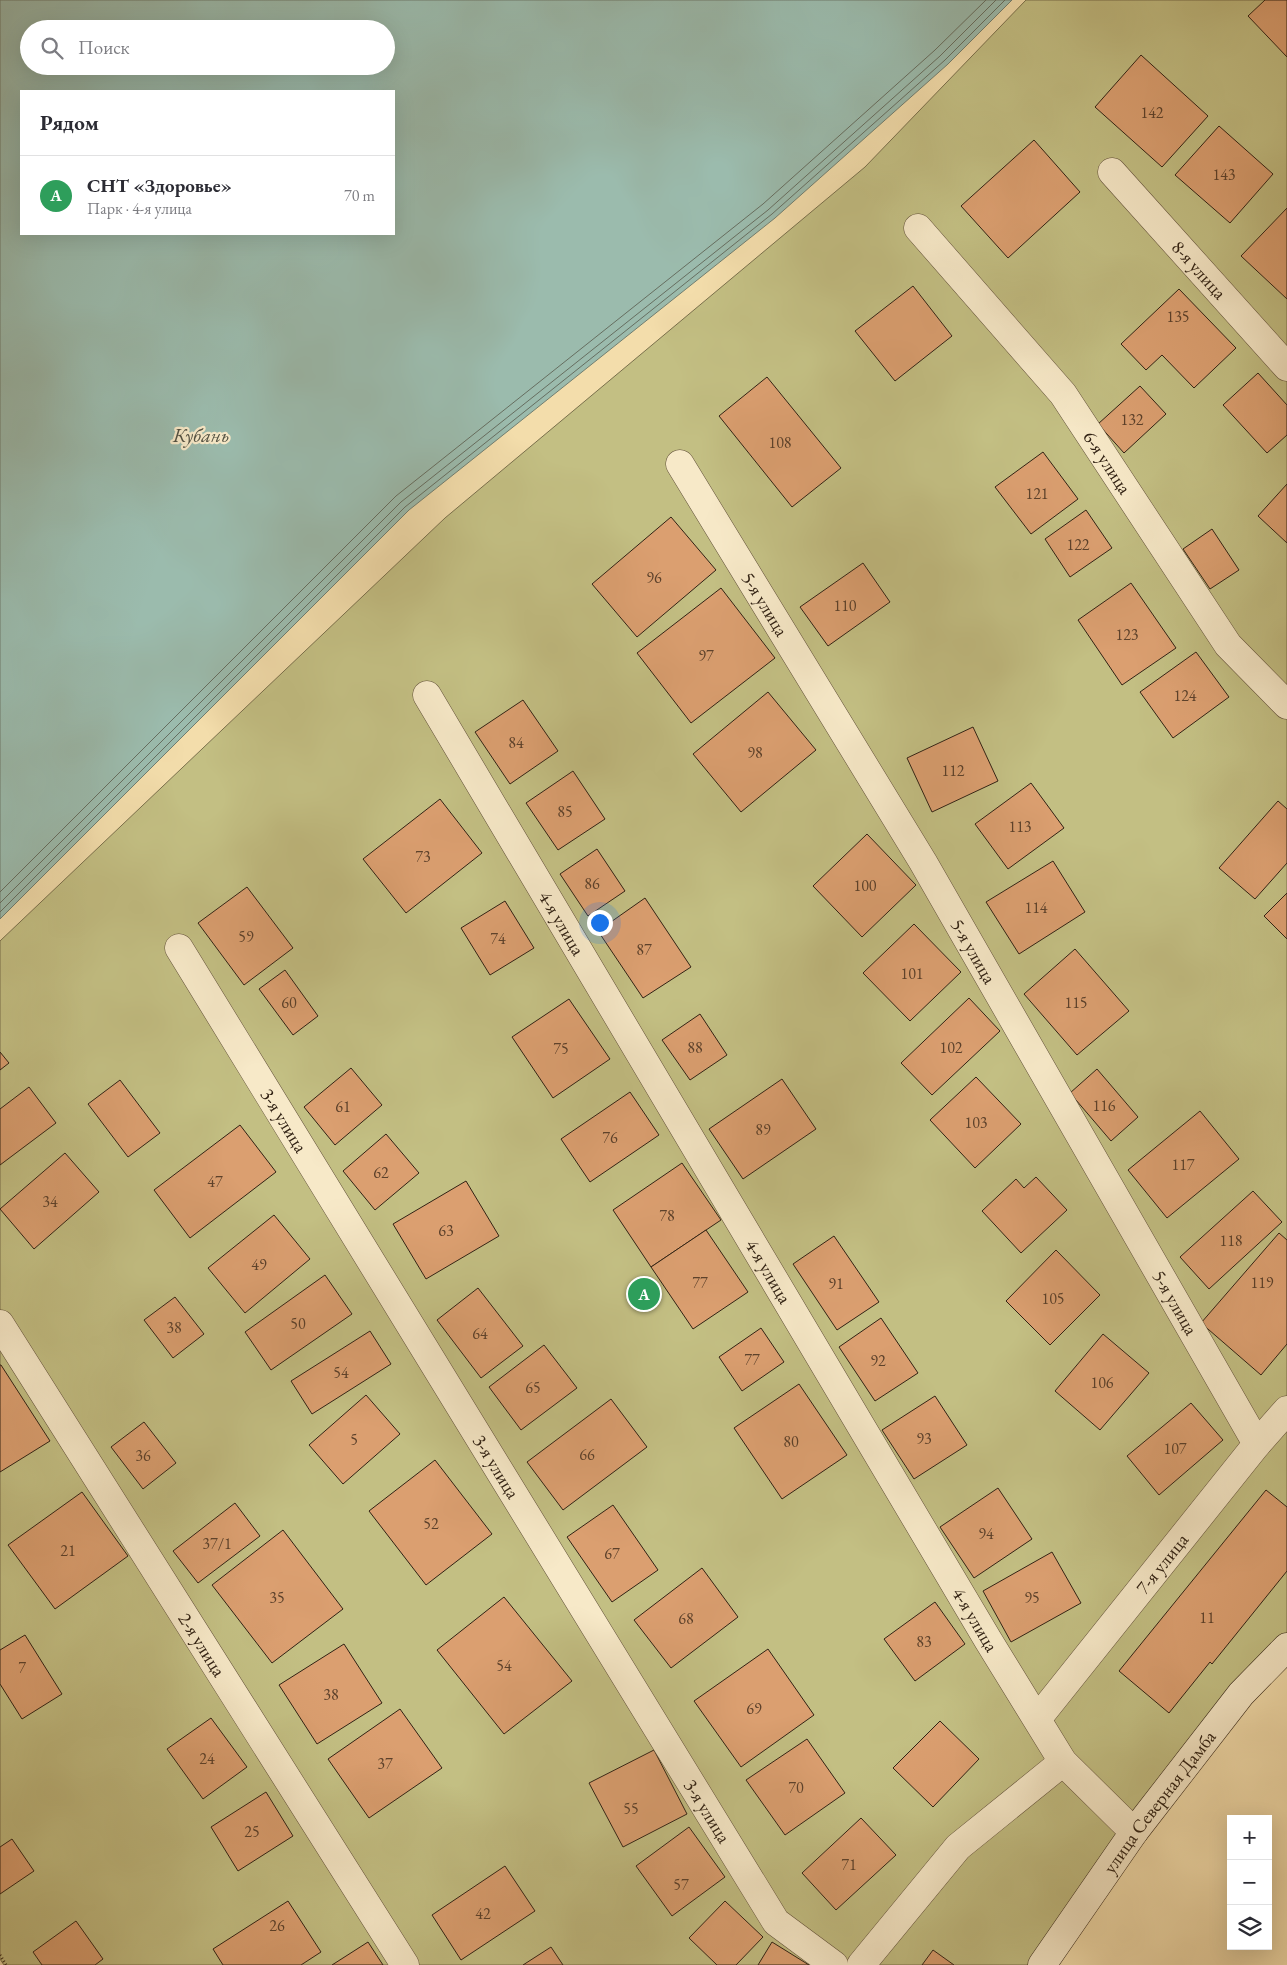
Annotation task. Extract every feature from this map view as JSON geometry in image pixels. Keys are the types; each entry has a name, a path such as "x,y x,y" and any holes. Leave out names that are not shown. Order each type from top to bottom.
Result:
{"street":[{"name":"8-я улица","path":"1112,172 1287,367"},
{"name":"6-я улица","path":"918,228 1063,394 1228,645 1287,705"},
{"name":"5-я улица","path":"680,464 923,862 1257,1444"},
{"name":"4-я улица","path":"427,695 988,1640 1038,1718 1063,1762 1134,1832"},
{"name":"3-я улица","path":"179,948 776,1922 834,1965"},
{"name":"2-я улица","path":"0,1324 405,1965"},
{"name":"7-я улица","path":"1038,1718 1257,1444 1287,1410"},
{"name":"улица Северная Дамба","path":"1042,1965 1134,1832 1241,1694 1287,1647"},
{"path":"861,1965 958,1847 1063,1762"}],"path":[{"path":"0,1955 6,1965"}],"shaded area":[{"path":"1026,0 1287,0 1287,1647 1042,1965 4,1965 0,1959 0,941 445,518 865,167"}],"water":[{"name":"Кубань","path":"0,0 1012,0 948,64 775,218 409,510 0,919"}],"building":[{"path":"1265,0 1287,0 1287,57 1248,16"},
{"path":"1141,55 1208,116 1162,167 1095,107"},
{"path":"1219,126 1273,174 1230,223 1175,175"},
{"path":"1034,140 1080,192 1008,258 961,206"},
{"path":"1287,208 1287,299 1241,256"},
{"path":"913,286 952,336 895,381 855,331"},
{"path":"1179,289 1236,348 1194,388 1162,355 1146,370 1121,344"},
{"path":"1258,373 1287,405 1287,435 1267,453 1223,405"},
{"path":"767,377 841,468 792,507 719,416"},
{"path":"1140,386 1166,414 1124,453 1098,424"},
{"path":"1043,452 1078,499 1031,534 995,487"},
{"path":"1287,484 1287,543 1258,516"},
{"path":"1086,510 1112,548 1070,577 1045,539"},
{"path":"671,517 716,570 637,637 592,584"},
{"path":"1212,529 1239,570 1210,589 1183,549"},
{"path":"863,563 890,602 828,646 800,607"},
{"path":"1131,583 1176,648 1122,685 1078,620"},
{"path":"721,588 775,658 691,723 637,653"},
{"path":"1196,652 1229,697 1173,738 1140,692"},
{"path":"768,692 816,750 741,812 693,754"},
{"path":"523,700 558,751 510,784 475,732"},
{"path":"973,727 998,781 932,812 907,758"},
{"path":"573,771 605,819 558,850 526,803"},
{"path":"1031,783 1064,828 1008,869 975,824"},
{"path":"440,799 482,853 406,913 363,859"},
{"path":"1278,801 1287,809 1287,863 1255,899 1219,868"},
{"path":"867,834 916,885 862,937 813,886"},
{"path":"597,849 625,891 588,916 560,874"},
{"path":"1053,861 1085,912 1019,954 986,902"},
{"path":"247,887 293,948 244,985 198,923"},
{"path":"1287,893 1287,939 1264,916"},
{"path":"645,898 691,967 643,998 598,931"},
{"path":"505,901 534,948 490,975 461,928"},
{"path":"914,924 961,972 910,1021 863,973"},
{"path":"1075,949 1129,1011 1077,1055 1024,994"},
{"path":"285,970 318,1016 293,1035 259,989"},
{"path":"969,998 1000,1031 932,1095 901,1063"},
{"path":"569,999 610,1059 553,1098 512,1037"},
{"path":"700,1014 727,1055 690,1080 662,1040"},
{"path":"0,1052 9,1063 0,1070"},
{"path":"351,1068 382,1105 335,1145 304,1107"},
{"path":"1097,1069 1138,1117 1111,1141 1070,1093"},
{"path":"976,1077 1021,1124 975,1168 930,1120"},
{"path":"782,1079 816,1129 743,1179 709,1129"},
{"path":"120,1080 160,1133 128,1157 88,1104"},
{"path":"29,1087 56,1123 0,1165 0,1109"},
{"path":"630,1092 659,1135 590,1182 561,1139"},
{"path":"1200,1111 1239,1159 1167,1218 1128,1170"},
{"path":"240,1125 276,1172 190,1238 154,1190"},
{"path":"386,1134 419,1173 375,1210 343,1171"},
{"path":"65,1153 99,1192 34,1249 0,1209"},
{"path":"682,1163 721,1220 651,1267 613,1210"},
{"path":"1036,1177 1067,1210 1021,1253 982,1211 1016,1179 1024,1188"},
{"path":"466,1181 499,1236 426,1279 393,1224"},
{"path":"1253,1191 1282,1222 1209,1289 1180,1257"},
{"path":"274,1215 310,1259 245,1313 208,1268"},
{"path":"706,1230 748,1292 693,1329 651,1267"},
{"path":"1279,1233 1287,1240 1287,1344 1261,1375 1201,1323"},
{"path":"834,1236 879,1302 837,1330 793,1264"},
{"path":"1056,1250 1100,1295 1050,1345 1006,1301"},
{"path":"325,1275 352,1314 271,1370 245,1332"},
{"path":"478,1288 523,1346 481,1378 437,1320"},
{"path":"175,1297 204,1334 173,1358 144,1320"},
{"path":"881,1318 918,1373 875,1401 839,1347"},
{"path":"761,1328 784,1362 742,1391 719,1357"},
{"path":"370,1331 391,1364 312,1414 291,1381"},
{"path":"1103,1334 1149,1373 1100,1430 1055,1391"},
{"path":"544,1345 577,1388 521,1430 489,1387"},
{"path":"0,1365 50,1441 0,1472"},
{"path":"799,1384 847,1455 782,1499 734,1428"},
{"path":"366,1395 400,1434 343,1484 309,1445"},
{"path":"935,1396 967,1445 914,1479 882,1430"},
{"path":"611,1399 647,1447 563,1510 527,1462"},
{"path":"1191,1403 1223,1440 1159,1495 1127,1456"},
{"path":"144,1422 176,1463 143,1489 111,1447"},
{"path":"435,1460 492,1534 426,1585 369,1511"},
{"path":"998,1488 1032,1539 974,1578 940,1527"},
{"path":"1266,1490 1287,1507 1287,1571 1212,1664 1210,1662 1169,1713 1119,1671"},
{"path":"82,1492 128,1556 55,1609 8,1545"},
{"path":"235,1503 260,1536 198,1583 173,1551"},
{"path":"613,1505 658,1570 612,1602 567,1537"},
{"path":"283,1530 343,1609 272,1663 212,1585"},
{"path":"1052,1552 1081,1603 1011,1642 983,1591"},
{"path":"702,1568 738,1617 671,1668 634,1620"},
{"path":"504,1597 572,1681 504,1734 437,1650"},
{"path":"935,1602 965,1644 915,1681 884,1639"},
{"path":"25,1635 62,1694 22,1719 0,1684 0,1650"},
{"path":"344,1644 382,1703 317,1744 279,1685"},
{"path":"768,1649 814,1715 741,1767 694,1701"},
{"path":"400,1709 442,1768 369,1818 328,1759"},
{"path":"211,1718 247,1767 203,1799 167,1749"},
{"path":"940,1721 979,1759 933,1807 893,1768"},
{"path":"807,1739 845,1793 785,1835 746,1780"},
{"path":"654,1750 687,1814 623,1847 589,1783"},
{"path":"266,1792 293,1836 238,1871 211,1827"},
{"path":"861,1818 896,1855 836,1910 802,1873"},
{"path":"689,1827 725,1877 672,1916 636,1866"},
{"path":"12,1839 34,1871 0,1894 0,1847"},
{"path":"505,1866 535,1911 461,1960 432,1915"},
{"path":"288,1901 321,1952 301,1965 223,1965 213,1949"},
{"path":"725,1901 763,1937 736,1965 717,1965 689,1938"},
{"path":"76,1921 103,1959 95,1965 42,1965 33,1952"},
{"path":"368,1942 383,1965 332,1965"},
{"path":"772,1942 809,1965 758,1965"},
{"path":"551,1947 563,1965 523,1965"},
{"path":"933,1950 954,1965 922,1965"}],"place":[{"name":"СНТ «Здоровье»","path":"644,1294"}]}
